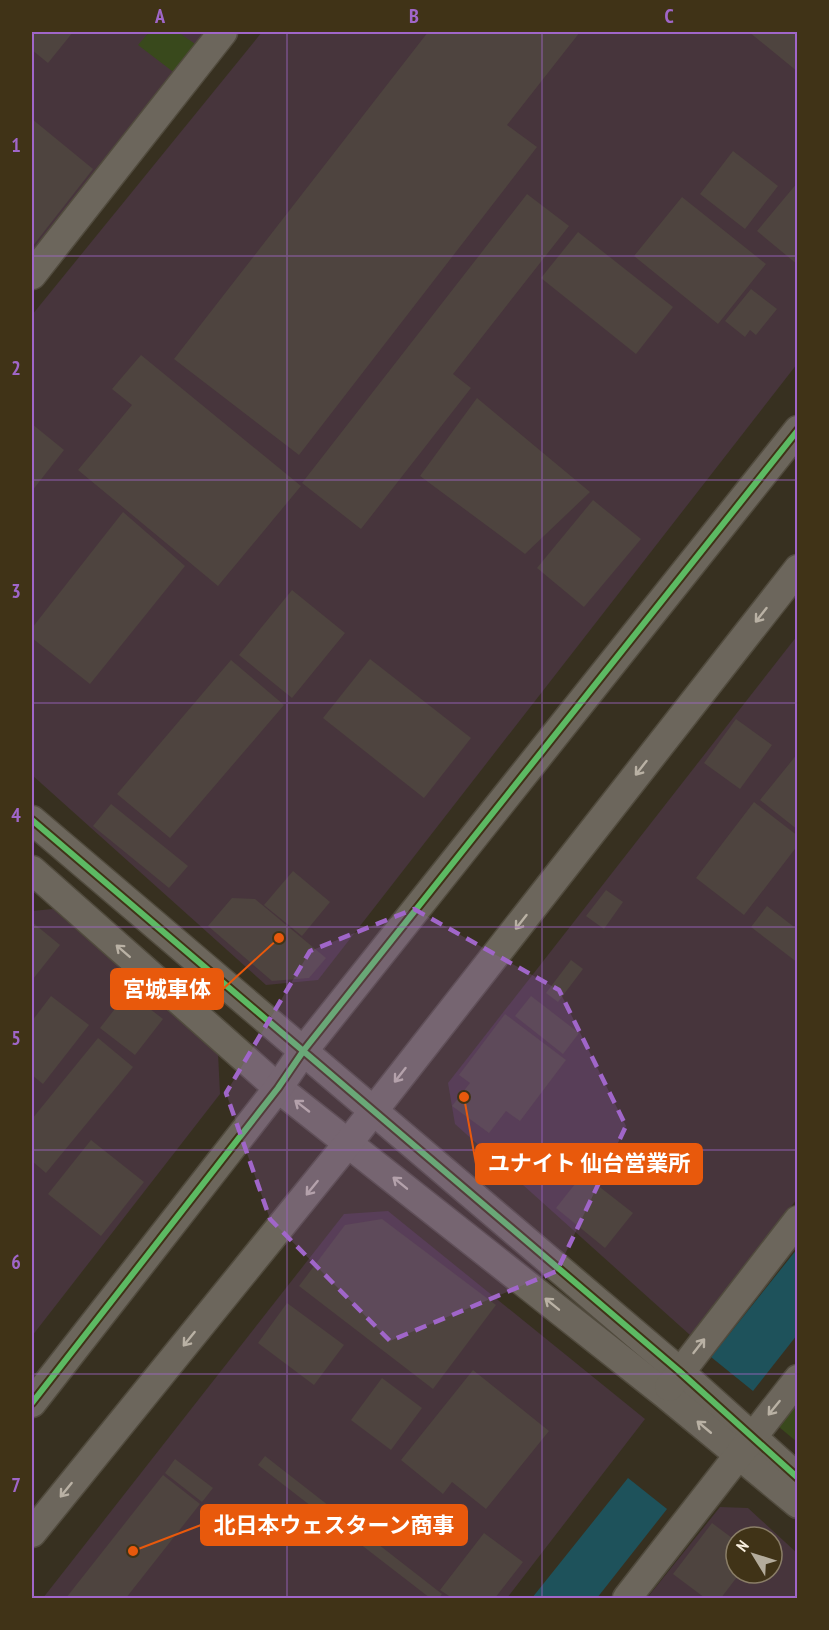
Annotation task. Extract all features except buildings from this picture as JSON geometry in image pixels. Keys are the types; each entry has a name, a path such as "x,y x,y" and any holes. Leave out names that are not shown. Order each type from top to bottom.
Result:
{"street":[{"path":"32,275 223,32"},
{"path":"32,1403 279,1088 304,1050 798,430"},
{"path":"32,1533 349,1142 798,569"},
{"path":"32,820 373,1109 745,1447 798,1504"},
{"path":"60,844 32,870 279,1088 672,1382"},
{"path":"672,1382 798,1220"},
{"path":"627,1599 798,1379"},
{"path":"745,1447 798,1478"}],"highlighted area":[{"path":"414,909 559,990 626,1126 557,1271 390,1341 270,1219 226,1093 310,951"}],"shaded area":[{"path":"32,32 215,32 32,264"},
{"path":"262,32 797,32 797,364 318,980 266,985 32,775 32,315"},
{"path":"797,636 797,1199 690,1335 455,1124 448,1083"},
{"path":"53,909 218,1053 220,1094 32,1336 32,911"},
{"path":"388,1211 645,1419 507,1598 43,1598 344,1214"},
{"path":"720,1507 748,1508 767,1525 724,1525 724,1585 784,1585 784,1541 797,1553 797,1598 647,1598"}],"green space":[{"path":"149,32 178,32 198,46 176,74 138,45"},
{"path":"797,1404 797,1442 779,1427"}],"water":[{"path":"797,1249 797,1335 753,1391 711,1357"},
{"path":"628,1478 667,1509 597,1598 532,1598"}],"cycle path":[{"path":"32,1403 278,1088 304,1050 798,430"},
{"path":"32,820 679,1371 798,1478"}],"place":[{"name":"宮城車体","path":"279,938"},
{"name":"ユナイト 仙台営業所","path":"464,1097"},
{"name":"北日本ウェスターン商事","path":"133,1551"}]}
